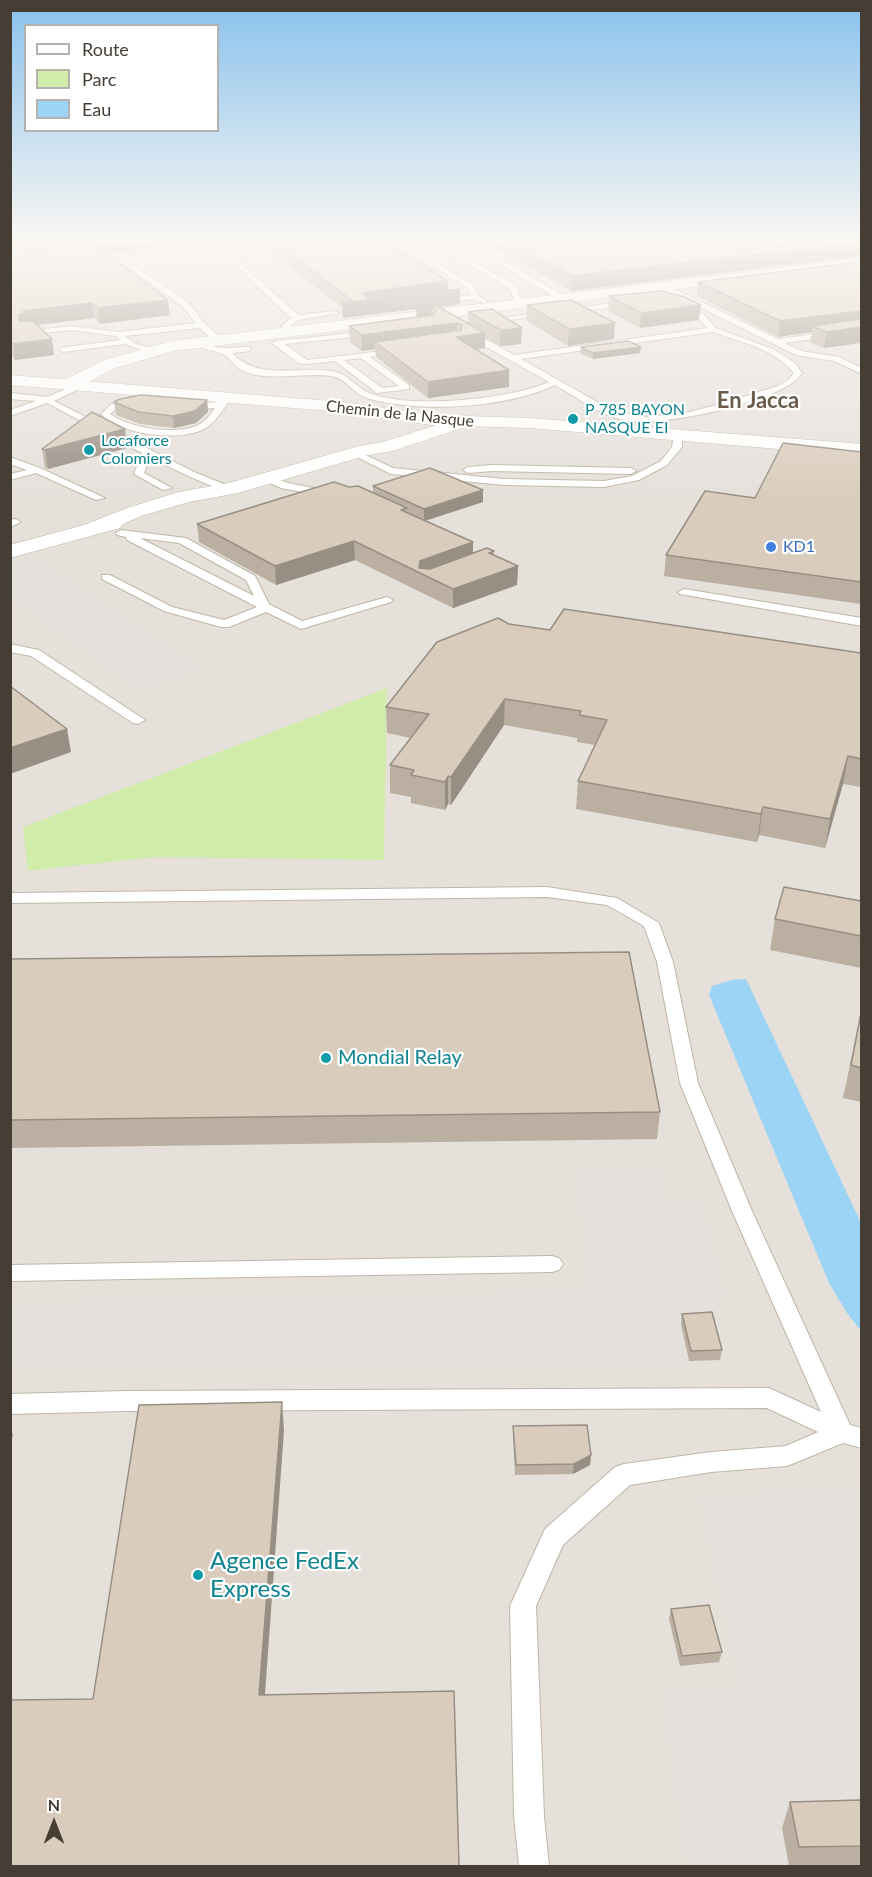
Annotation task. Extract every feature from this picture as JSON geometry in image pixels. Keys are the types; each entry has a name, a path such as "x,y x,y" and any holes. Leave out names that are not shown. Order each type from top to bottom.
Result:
{"street":[{"path":"74,385 110,364 150,351 200,342 222,346 292,326"},
{"name":"Chemin de la Nasque","path":"10,380 224,401 343,407 462,422 530,423 861,450"},
{"path":"10,552 93,528 150,517 202,501 231,489 360,451 390,439 399,432 402,416"},
{"path":"360,451 386,447 462,422"}],"lane":[{"path":"26,333 72,328 118,334 188,326"},
{"path":"203,326 248,369 335,374 369,397 405,402 444,403 512,395 537,390 555,382"},
{"path":"711,326 714,330"},
{"path":"743,326 799,353 836,359 861,372"},
{"path":"463,330 612,414 636,418 705,411 780,387 795,380 798,373 790,363 738,337 714,330 513,358"},
{"path":"776,342 861,330"},
{"path":"280,344 384,332"},
{"path":"50,340 106,333"},
{"path":"118,334 127,341 150,351"},
{"path":"263,335 304,361 338,359 410,349"},
{"path":"63,350 127,341"},
{"path":"222,346 247,349"},
{"path":"338,359 380,391 406,387 364,356"},
{"path":"10,413 48,400 74,385"},
{"path":"10,396 48,400 55,406 191,474 231,489"},
{"path":"144,403 123,403 113,407 105,414 112,420 145,429 163,433 188,433 198,430 217,415 224,401"},
{"path":"174,405 205,407 224,401"},
{"path":"360,451 391,471 635,478 664,463 678,447 677,435"},
{"path":"147,452 139,474 167,488"},
{"path":"10,460 100,498"},
{"path":"431,473 492,468 626,472 650,470"},
{"path":"10,477 37,470"},
{"path":"267,478 285,486 340,496"},
{"path":"93,528 182,540 250,578 266,608"},
{"path":"121,533 301,625 387,600"},
{"path":"106,577 168,609 225,624 266,608"},
{"path":"684,592 861,622"},
{"path":"10,648 35,653 138,720"},
{"path":"10,898 548,892 611,902 651,923 665,962 689,1083 742,1211 852,1436"},
{"path":"10,1273 552,1263"},
{"path":"10,1404 126,1401 769,1398 852,1436"},
{"path":"534,1866 529,1816 523,1606 554,1537 624,1475 711,1462 787,1456 852,1436"}],"shaded area":[{"path":"11,326 861,326 861,1866 11,1866"},
{"path":"260,326 281,326 262,328"},
{"path":"32,560 196,667 140,686 11,596 11,566"},
{"path":"578,1170 659,1170 665,1201 699,1201 722,1295 711,1323 681,1324 689,1361 11,1367 10,1305 592,1294"},
{"path":"861,1492 861,1866 689,1866 664,1693 743,1691 702,1498"}],"green space":[{"path":"387,688 384,860 155,857 28,871 23,827"}],"water":[{"path":"746,979 861,1223 861,1331 829,1283 709,995 712,986 732,980"}],"building":[{"path":"10,326 38,326 52,339 13,344 10,341"},
{"path":"349,326 352,326 436,326 362,335"},
{"path":"462,326 472,326 485,333 456,337 509,370 428,382 375,342 461,330"},
{"path":"493,326 518,326 522,328 501,330"},
{"path":"563,326 595,326 569,329"},
{"path":"813,326 861,326 861,327 826,332"},
{"path":"628,341 641,347 593,353 581,347"},
{"path":"141,395 207,400 195,411 173,416 138,412 114,402"},
{"path":"92,412 125,429 42,449"},
{"name":"KD1","path":"783,443 861,452 861,582 666,555 705,491 755,498"},
{"path":"430,468 483,490 424,509 373,486"},
{"path":"334,482 349,487 358,486 407,508 401,510 473,542 420,561 419,568 430,569 487,548 494,551 489,553 518,566 453,589 354,541 275,566 197,524"},
{"path":"564,609 861,653 861,759 848,756 830,819 763,807 761,814 578,781 607,720 579,715 581,711 505,699 451,777 448,776 445,782 411,775 414,770 390,765 429,714 386,707 437,642 498,618 509,624 550,630"},
{"path":"10,686 67,729 10,748"},
{"path":"784,887 861,901 861,936 775,919"},
{"name":"Mondial Relay","path":"629,952 660,1112 10,1120 10,959"},
{"path":"861,1013 861,1068 851,1065"},
{"path":"712,1312 722,1350 691,1351 682,1314"},
{"name":"Agence FedEx Express","path":"282,1402 259,1695 454,1691 459,1866 10,1866 10,1700 93,1699 139,1405"},
{"path":"587,1425 591,1455 574,1464 516,1465 513,1426"},
{"path":"709,1605 722,1652 682,1656 671,1609"},
{"path":"861,1800 861,1846 799,1847 790,1802"}],"place":[{"name":"P 785 BAYON NASQUE EI","path":"573,419"},
{"name":"Locaforce Colomiers","path":"89,450"},
{"name":"KD1","path":"771,547"},
{"name":"Mondial Relay","path":"326,1058"},
{"name":"Agence FedEx Express","path":"198,1575"}],"district":[{"name":"En Jacca","path":"758,401"}]}
